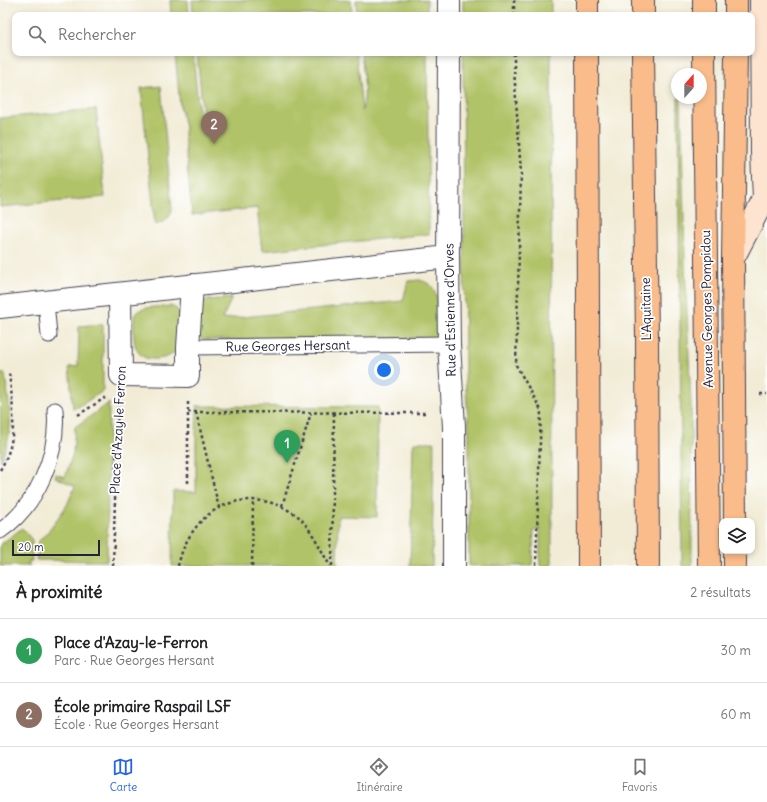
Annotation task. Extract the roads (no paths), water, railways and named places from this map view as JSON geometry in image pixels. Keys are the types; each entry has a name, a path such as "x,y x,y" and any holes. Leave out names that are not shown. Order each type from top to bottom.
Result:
{"main road":[{"path":"587,0 587,12"},
{"path":"643,0 643,12"},
{"path":"704,0 704,12"},
{"path":"736,0 736,12"},
{"path":"587,56 589,566"},
{"name":"L'Aquitaine","path":"643,56 647,337 648,566"},
{"name":"Avenue Georges Pompidou","path":"704,56 709,566"},
{"name":"Avenue Georges Pompidou","path":"735,518 733,259 736,56"},
{"path":"735,554 735,566"}],"street":[{"path":"449,0 449,12"},
{"path":"733,259 764,200 762,153 761,0"},
{"name":"Rue d'Estienne d'Orves","path":"449,56 448,257 449,344 453,413 454,566"},
{"path":"0,307 448,257"},
{"path":"188,347 192,285"},
{"name":"Place d'Azay le Ferron","path":"120,294 120,382 188,376 188,347"}],"lane":[{"path":"46,302 49,335"},
{"name":"Rue Georges Hersant","path":"188,347 449,344"},
{"path":"0,531 25,508 40,484 52,450 56,429 56,410"}],"place":[{"name":"École primaire Raspail LSF","path":"214,144"},
{"name":"Place d'Azay-le-Ferron","path":"287,463"}]}
